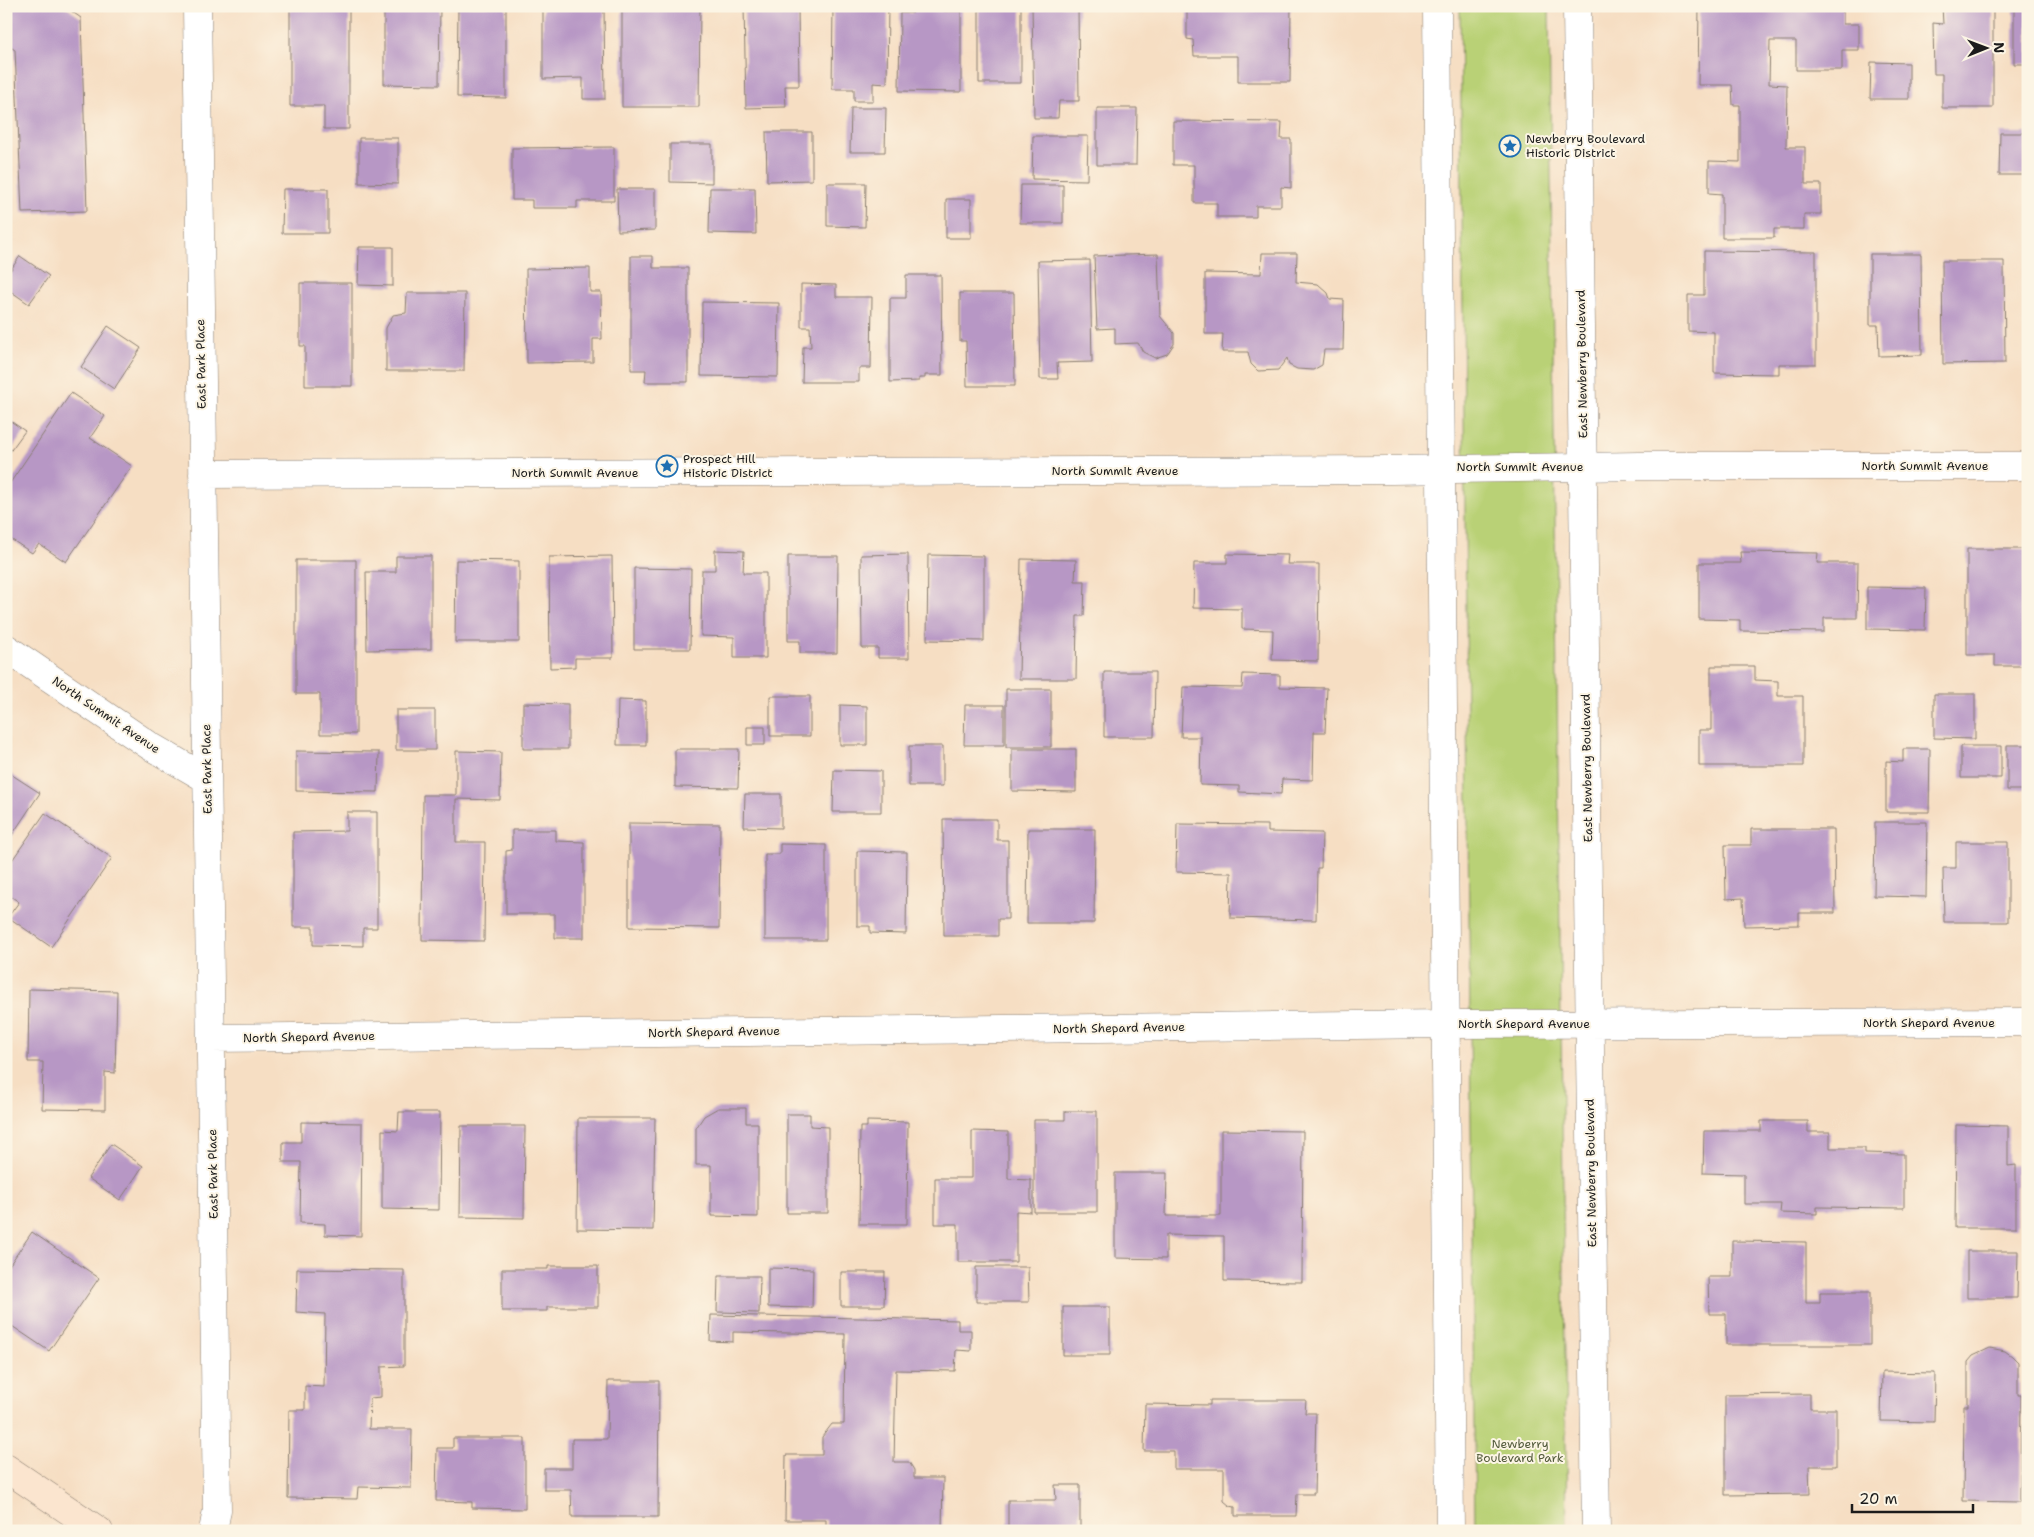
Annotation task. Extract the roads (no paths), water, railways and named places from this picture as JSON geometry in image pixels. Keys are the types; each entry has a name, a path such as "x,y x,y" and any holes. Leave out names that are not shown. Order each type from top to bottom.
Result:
{"main road":[{"path":"6,1468 98,1531"}],"street":[{"name":"East Park Place","path":"196,6 217,1510 213,1531"},
{"path":"1437,6 1450,1531"},
{"name":"East Newberry Boulevard","path":"1577,6 1596,1531"},
{"name":"North Summit Avenue","path":"203,474 2028,466"},
{"name":"North Summit Avenue","path":"6,648 150,746 207,779"},
{"name":"North Shepard Avenue","path":"211,1038 1446,1024 2028,1022"}],"place":[{"name":"Newberry Boulevard Historic District","path":"1510,146"},
{"name":"Prospect Hill Historic District","path":"667,466"}],"park label":[{"name":"Newberry Boulevard Park","path":"1520,1451"}]}
